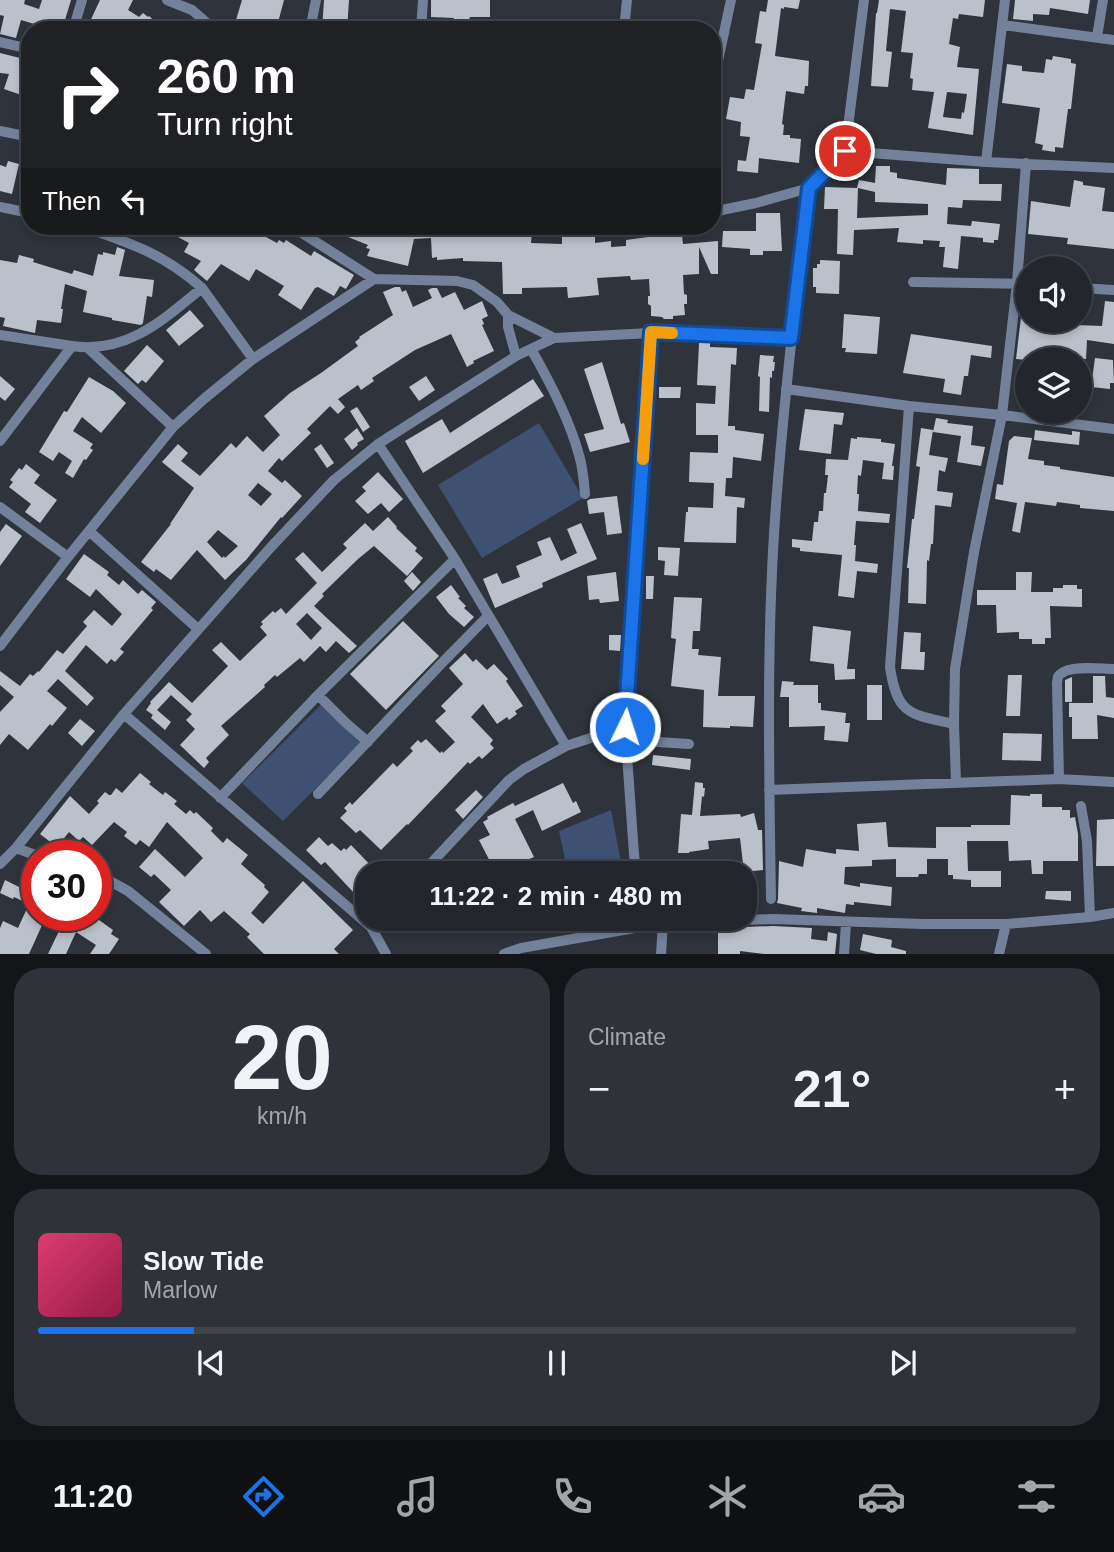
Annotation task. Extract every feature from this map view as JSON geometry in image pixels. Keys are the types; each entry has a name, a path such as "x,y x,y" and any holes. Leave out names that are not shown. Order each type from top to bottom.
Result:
{"street":[{"path":"75,21 82,0"},
{"path":"167,0 194,5 207,21"},
{"path":"312,21 316,0"},
{"path":"422,21 424,0"},
{"path":"625,21 627,0"},
{"path":"721,47 731,0"},
{"path":"721,210 809,188 845,151 864,0"},
{"path":"986,162 1005,0"},
{"path":"1097,37 1103,0"},
{"path":"1003,25 1114,40"},
{"path":"0,42 21,47"},
{"path":"0,131 21,135"},
{"path":"845,151 1114,168"},
{"path":"1023,256 1026,163"},
{"path":"771,899 769,648 776,507 791,338 809,188"},
{"path":"0,207 21,211"},
{"path":"105,235 151,252 186,273 202,288 253,359"},
{"path":"305,235 374,279 457,281 473,285 497,302 508,315 554,338"},
{"path":"0,646 173,427 253,359 374,279"},
{"path":"913,282 1015,283"},
{"path":"0,335 89,349 127,341 149,330 202,288"},
{"path":"1092,289 1114,290"},
{"path":"508,315 508,327 516,356"},
{"path":"956,783 954,724 957,656 974,552 1002,415 1015,329"},
{"path":"0,864 16,848 124,714 271,547 334,480 378,444 516,356 554,338 651,332 791,338"},
{"path":"635,861 625,727 651,332"},
{"path":"0,441 72,346"},
{"path":"89,349 173,427"},
{"path":"531,349 547,376 570,427 580,457 585,494"},
{"path":"786,389 1114,429"},
{"path":"909,406 890,667 896,694 902,705 914,714 954,724"},
{"path":"378,444 455,559 566,746"},
{"path":"0,507 68,557"},
{"path":"89,531 198,629"},
{"path":"220,798 318,695 455,559"},
{"path":"318,794 488,616"},
{"path":"1059,779 1058,676 1071,669 1114,669"},
{"path":"318,695 369,742"},
{"path":"124,714 355,913"},
{"path":"433,861 509,780 524,769 566,746 625,727"},
{"path":"626,740 689,744"},
{"path":"769,790 1059,779 1114,782"},
{"path":"1081,806 1087,841 1090,917"},
{"path":"16,848 21,850"},
{"path":"112,882 128,891 206,954"},
{"path":"757,920 923,925 1006,924 1114,913"},
{"path":"844,954 846,923"},
{"path":"999,954 1006,924"},
{"path":"373,931 386,954"},
{"path":"504,954 602,931"},
{"path":"661,954 662,931"}],"shaded area":[{"path":"539,423 583,498 482,558 438,485"},
{"path":"324,702 362,742 283,821 242,783"},
{"path":"611,810 621,861 565,861 559,831"}],"building":[{"path":"0,0 25,0 24,4 39,9 42,0 71,0 65,21 21,20 16,38 0,34 4,16 0,15"},
{"path":"100,0 133,0 128,10 139,17 143,13 154,21 90,21"},
{"path":"242,0 284,0 278,21 236,21"},
{"path":"324,0 349,0 348,21 323,21"},
{"path":"431,0 490,0 490,17 470,17 469,21 453,21 454,18 431,17"},
{"path":"768,0 800,0 798,9 781,8 775,56 809,61 808,86 805,86 804,94 786,91 782,124 783,135 801,139 799,163 759,158 758,173 737,171 738,160 746,161 750,137 740,136 741,122 726,119 730,97 744,99 746,89 754,90 762,44 755,43 760,11 766,12"},
{"path":"879,0 985,0 983,17 959,14 958,19 953,18 949,44 960,47 957,67 979,69 973,135 928,128 934,92 912,90 913,79 910,78 913,53 901,52 906,11 890,9 886,51 892,52 888,87 871,86","holes":["947,92 967,94 961,119 943,117"]},
{"path":"1015,0 1090,0 1088,14 1050,8 1049,15 1033,14 1033,21 1013,19"},
{"path":"0,53 20,58 21,55 21,95 4,89 9,74 0,73"},
{"path":"1053,56 1071,59 1071,63 1076,64 1063,148 1055,147 1055,152 1042,150 1043,145 1035,143 1040,108 1002,103 1007,64 1022,66 1022,71 1044,73 1046,59 1052,60"},
{"path":"8,161 19,164 12,194 0,191 0,165 6,167"},
{"path":"876,166 890,166 890,172 897,173 897,178 946,185 947,168 979,169 979,184 1002,184 1001,201 963,200 962,208 948,207 947,224 971,226 972,221 1000,224 998,240 994,240 994,243 983,242 983,238 961,236 958,269 943,267 945,247 939,247 940,241 923,240 923,244 897,242 899,228 854,230 853,255 837,254 838,209 824,209 825,187 857,188 859,180 875,183","holes":["858,188 875,192 875,202 928,204 928,215 857,218"]},
{"path":"1074,180 1083,182 1083,185 1105,188 1102,211 1114,212 1114,249 1067,244 1068,238 1028,234 1031,201 1070,207"},
{"path":"756,213 780,213 782,251 763,251 763,255 750,255 750,249 722,247 723,231 756,231"},
{"path":"174,235 262,235 277,243 279,240 284,243 286,240 311,256 314,251 354,275 346,289 340,286 334,296 315,288 301,310 278,295 284,286 256,269 249,281 221,264 207,281 194,270 201,261 184,252 189,243"},
{"path":"532,235 531,243 562,244 562,235 595,235 595,243 611,241 611,247 626,246 626,240 682,235 683,244 718,241 718,274 711,274 699,247 699,274 683,275 684,294 687,295 685,315 664,319 651,316 651,306 648,304 649,279 631,280 630,276 597,278 599,295 568,298 567,287 522,288 522,294 503,294 502,262 463,261 463,258 437,260 437,257 432,258 431,238 414,239 408,266 367,256 370,249 366,248 368,245 348,237"},
{"path":"117,247 125,250 119,276 154,280 152,297 147,296 141,325 83,312 87,291 65,284 61,323 37,320 35,333 3,326 5,318 0,317 0,260 17,263 19,255 72,274 74,270 93,276 98,254 103,255 103,252 115,255"},
{"path":"820,260 840,261 839,294 816,293 816,287 813,287 813,268 817,268"},
{"path":"395,287 400,287 402,292 406,290 413,307 432,298 428,290 432,288 437,288 442,298 455,292 464,310 482,301 488,316 482,319 482,325 494,351 473,361 474,363 467,367 451,334 415,350 372,378 374,381 361,390 358,385 338,399 345,407 338,414 330,406 307,429 311,433 282,461 279,458 268,471 282,483 285,480 302,496 225,580 197,550 171,580 141,562 171,524 194,488 162,462 178,444 188,453 181,461 200,476 231,443 236,448 247,436 263,452 280,435 264,416 290,393 358,346 355,342 359,337 393,315 383,292","holes":["258,483 272,494 261,506 248,495","218,530 238,546 225,558 207,542"]},
{"path":"1105,301 1114,302 1114,344 1087,340 1087,347 1017,347 1019,333 1092,333 1092,326 1102,326"},
{"path":"190,310 204,326 179,346 166,330"},
{"path":"844,314 880,317 877,354 845,352 846,348 842,348"},
{"path":"911,334 992,346 991,358 971,355 968,376 964,376 961,395 943,392 945,379 903,373"},
{"path":"699,343 710,343 710,347 737,348 736,365 731,364 728,426 735,426 735,430 764,434 761,461 733,457 732,478 726,478 725,496 745,498 744,508 737,507 736,543 684,542 688,507 713,508 714,483 689,482 690,452 718,453 718,435 696,435 696,403 715,404 716,386 697,385"},
{"path":"147,345 164,361 146,383 142,380 138,384 124,371"},
{"path":"760,355 774,356 775,362 772,378 770,377 769,412 759,411"},
{"path":"1095,358 1113,360 1114,383 1110,383 1110,389 1092,387"},
{"path":"602,362 621,424 624,423 630,442 590,452 584,434 604,429 584,369"},
{"path":"0,376 15,389 5,401 0,397"},
{"path":"426,376 435,390 419,401 409,387"},
{"path":"89,377 113,391 126,403 101,433 82,417 73,431 93,444 90,448 93,450 73,478 65,473 72,461 59,452 53,461 39,452"},
{"path":"533,379 544,396 423,473 405,441 442,419 450,433"},
{"path":"659,387 681,387 680,398 659,398"},
{"path":"357,407 370,427 363,432 350,411"},
{"path":"805,409 844,413 842,425 834,424 831,454 799,450"},
{"path":"936,418 948,420 947,423 973,426 971,445 985,447 981,466 957,462 961,436 933,432"},
{"path":"357,428 364,439 352,450 344,439"},
{"path":"921,428 933,430 929,455 948,458 945,472 939,470 937,491 953,493 951,507 935,505 933,544 929,561 927,560 926,604 908,603 907,568 920,467 916,466"},
{"path":"1035,430 1072,435 1072,431 1080,432 1079,445 1034,440"},
{"path":"1014,436 1032,438 1028,459 1044,461 1044,465 1060,469 1114,477 1114,511 1080,508 1080,505 1057,502 1056,506 1025,502 1020,533 1012,531 1017,503 995,499 997,484 1003,485 1009,441"},
{"path":"851,438 881,439 881,442 895,444 893,480 882,479 884,463 863,460 861,476 858,475 858,511 890,514 889,523 856,521 855,561 878,564 877,573 857,571 854,598 838,596 842,555 800,551 800,548 792,547 792,539 812,541 814,522 818,522 819,511 823,511 828,475 825,475 826,459 848,460"},
{"path":"321,444 334,463 327,468 314,449"},
{"path":"26,464 40,475 34,483 57,500 40,523 25,512 31,504 9,487 13,482 10,480 19,468 22,470"},
{"path":"378,472 403,499 389,512 381,503 368,514 355,501 366,491 362,487"},
{"path":"617,496 622,533 607,535 604,512 589,514 587,501"},
{"path":"388,517 417,548 415,551 423,558 407,576 374,546 322,594 324,596 314,606 357,646 349,653 336,641 326,652 320,646 304,662 300,658 277,677 275,675 221,726 229,735 206,758 209,762 204,768 180,745 195,729 186,720 192,714 171,695 157,710 171,722 165,730 151,718 153,715 146,710 150,702 169,682 192,703 228,666 212,650 221,642 240,661 267,635 260,627 263,624 261,622 273,611 275,613 281,608 286,614 317,583 295,559 303,552 322,572 347,548 343,544 365,523 373,531","holes":["307,613 322,628 311,640 296,624"]},
{"path":"581,523 597,559 542,583 543,587 495,608 483,579 497,573 502,584 520,577 516,566 542,555 537,542 550,537 561,561 577,553 567,529"},
{"path":"6,524 22,536 0,566 0,532"},
{"path":"658,547 680,548 678,576 664,575 665,561 658,560"},
{"path":"84,554 109,572 107,575 119,585 123,580 138,594 142,590 156,602 151,608 153,610 120,649 124,652 115,662 111,659 107,664 86,645 65,671 94,698 87,706 58,679 47,691 67,708 52,726 50,724 28,750 9,734 0,745 0,712 14,697 0,685 0,671 20,686 30,674 33,676 39,672 57,650 63,654 87,626 83,622 94,610 112,626 122,614 96,589 90,597 66,579"},
{"path":"412,572 421,582 413,591 404,581"},
{"path":"616,572 619,601 600,603 599,599 589,600 587,576"},
{"path":"1016,572 1032,572 1031,592 1053,592 1053,588 1063,588 1063,585 1077,585 1077,589 1082,589 1082,607 1050,606 1051,638 1045,638 1045,644 1032,644 1032,639 1019,639 1019,632 997,633 996,605 977,605 977,590 1016,590"},
{"path":"646,576 654,576 653,599 646,599"},
{"path":"451,585 466,606 464,608 474,617 464,627 436,597"},
{"path":"674,597 702,598 700,631 693,631 692,649 699,649 698,655 721,657 718,696 755,696 753,727 703,727 704,690 671,686 676,639 671,638"},
{"path":"403,621 439,656 386,710 350,674"},
{"path":"813,626 851,631 847,669 855,669 855,679 835,680 834,664 810,661"},
{"path":"904,632 921,633 920,652 925,652 924,670 901,669"},
{"path":"609,635 621,635 620,651 609,650"},
{"path":"465,653 473,662 476,659 487,670 494,664 508,679 506,681 523,706 515,711 517,714 509,720 507,717 497,724 483,704 471,717 493,740 490,744 494,748 482,759 479,756 470,764 468,762 381,850 360,830 356,833 340,818 347,811 344,808 350,802 352,805 393,763 397,767 413,751 410,748 418,740 421,743 426,739 440,753 455,742 435,721 446,711 441,706 463,684 449,668"},
{"path":"1008,675 1022,675 1020,716 1006,716"},
{"path":"1093,676 1105,676 1106,697 1114,698 1114,718 1097,715 1098,739 1072,739 1069,703 1093,703"},
{"path":"1072,677 1072,702 1065,702 1065,680"},
{"path":"782,681 794,682 793,685 818,685 818,703 821,703 821,710 846,713 845,723 850,723 848,742 824,740 825,726 789,727 789,697 780,697"},
{"path":"867,685 882,685 882,720 867,720"},
{"path":"80,719 95,731 82,746 68,733"},
{"path":"1003,733 1042,734 1041,761 1002,760"},
{"path":"653,755 691,759 690,770 652,765"},
{"path":"140,773 163,795 165,792 177,801 174,804 186,814 190,810 194,814 196,812 213,828 211,831 223,843 227,838 248,855 241,864 265,885 269,892 251,913 263,924 303,881 353,930 334,949 339,954 264,954 247,937 250,934 224,911 211,922 200,910 184,926 159,902 171,890 154,874 151,877 139,867 155,849 185,877 203,858 167,822 149,847 140,840 136,845 124,836 127,832 114,822 97,840 86,840 83,837 78,840 69,832 63,840 48,840 40,834 70,796 89,814 105,792 111,795 116,788 122,793"},
{"path":"695,782 703,783 705,788 700,816 740,814 741,817 754,813 758,830 762,830 763,870 757,871 757,861 743,861 740,838 708,841 709,849 678,853 681,814 692,815"},
{"path":"563,783 581,812 542,831 533,810 515,819 534,857 527,861 490,861 479,840 490,835 483,822 513,803 515,806"},
{"path":"476,790 483,797 463,819 455,810"},
{"path":"1042,794 1042,807 1062,807 1062,810 1070,810 1070,818 1075,817 1078,834 1078,861 1043,861 1043,874 1032,874 1031,860 1009,861 1008,841 967,841 968,871 1001,871 1001,887 971,887 971,880 953,879 953,875 948,875 948,859 927,859 927,874 919,874 918,877 896,877 896,859 872,860 872,866 845,867 844,884 892,887 891,906 854,902 854,905 846,904 845,913 817,908 817,913 777,903 779,861 803,867 806,849 836,854 836,849 859,851 857,824 886,822 888,847 936,848 936,827 1010,825 1011,795"},
{"path":"1114,819 1114,866 1096,866 1097,820"},
{"path":"319,837 328,846 332,843 341,851 351,845 366,861 355,861 355,894 325,862 321,865 306,850"},
{"path":"5,880 21,888 21,900 14,897 13,899 0,893"},
{"path":"1046,891 1071,891 1071,901 1045,899"},
{"path":"3,921 18,928 21,921 21,931 39,931 29,954 0,954 0,928"},
{"path":"757,927 812,928 811,939 827,941 828,932 837,934 835,954 764,954 740,951 740,954 718,954 718,931 757,931"},
{"path":"112,929 113,930 111,934 119,939 109,954 90,954 96,945 76,932 66,954 48,954 59,931"},
{"path":"863,934 892,940 891,947 906,951 906,954 876,954 860,950"}],"slow traffic":[{"path":"643,459 651,332 672,333"}],"route":[{"path":"625,727 651,332 791,338 809,188 845,151"}]}
